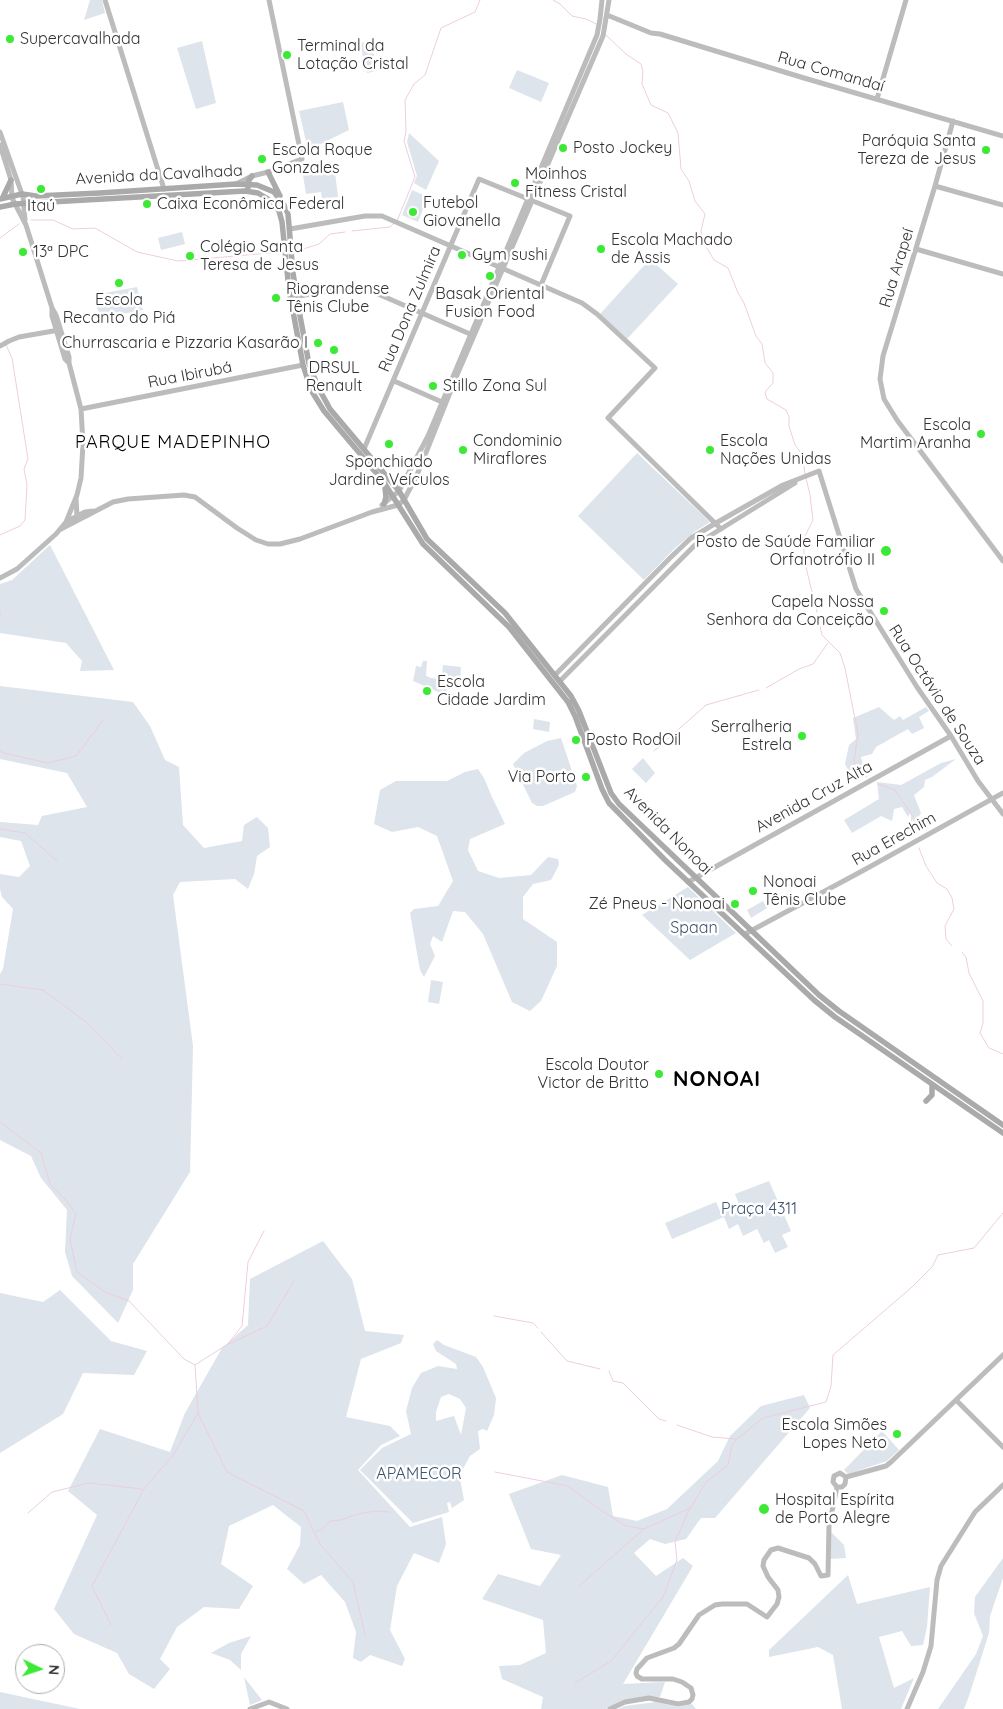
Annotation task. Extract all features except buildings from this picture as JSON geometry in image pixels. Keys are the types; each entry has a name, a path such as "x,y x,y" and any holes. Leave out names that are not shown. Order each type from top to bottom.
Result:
{"main road":[{"path":"268,172 284,205 290,229 294,297 309,364 318,387 330,409 399,491 404,500"},
{"path":"248,191 248,184 252,176"},
{"path":"1,198 11,180"},
{"name":"Avenida da Cavalhada","path":"1,198 22,194 36,196 248,184 269,189 284,205"},
{"path":"149,196 162,192 164,189"},
{"name":"Avenida da Cavalhada","path":"0,207 24,203 248,191 258,192 269,198 279,211 286,226 290,229"},
{"path":"279,211 294,297 303,365 312,390 324,411 382,481 398,505"},
{"path":"382,481 386,494 384,504"},
{"name":"Avenida Nonoai","path":"404,500 427,539 505,613 571,696 579,711 611,793 624,810 695,878 814,1000 835,1018 1003,1133"},
{"name":"Avenida Nonoai","path":"398,505 423,544 509,627 568,702 609,803 688,882 748,932 819,996 1003,1125"},
{"path":"542,668 546,669 557,681 557,678"},
{"path":"926,1101 932,1092 932,1084"},
{"path":"950,1096 954,1095 965,1099"}],"street":[{"path":"105,0 164,189"},
{"path":"236,184 252,176 302,159 269,0"},
{"path":"530,200 597,35 602,0"},
{"path":"67,524 113,502 128,499 184,495 195,497 256,540 268,544 280,544 300,540 372,512 398,505 404,500 417,475 501,267 603,36 609,0"},
{"path":"877,99 906,0"},
{"name":"Rua Comandaí","path":"607,15 651,33 660,34 1001,134"},
{"name":"Rua Arapeí","path":"953,121 880,375 883,397 897,420 1003,561"},
{"path":"0,132 22,194 26,225"},
{"path":"0,145 11,180 12,195 26,225 52,308 52,316 59,330 65,359 69,363 81,409 83,453 81,478 76,500 77,516"},
{"name":"Rua Dona Zulmira","path":"364,449 479,179 530,200"},
{"path":"935,186 1003,206"},
{"path":"530,200 570,216 541,285"},
{"path":"290,229 373,215 392,220 582,303 597,314 655,368 608,418 721,529"},
{"path":"916,249 1003,274"},
{"path":"372,512 399,491 410,472 428,436 470,334 501,267"},
{"path":"294,297 354,286 362,287 470,334"},
{"path":"0,346 19,338 59,330"},
{"name":"Rua Ibirubá","path":"81,409 303,365"},
{"path":"394,381 442,402"},
{"name":"Rua Octávio de Souza","path":"804,478 819,471 856,589 978,781 1003,814"},
{"path":"410,472 417,475"},
{"path":"557,678 691,538 784,485 804,478"},
{"path":"557,678 624,618 695,546 804,478"},
{"path":"67,524 71,507 76,500"},
{"path":"76,500 90,512"},
{"path":"71,507 73,514 77,516"},
{"path":"0,578 17,568 77,516 90,512"},
{"name":"Avenida Cruz Alta","path":"688,882 951,736"},
{"name":"Rua Erechim","path":"748,932 1003,792"},
{"path":"837,1487 833,1482 834,1476 840,1473 846,1477 886,1466 1003,1356"},
{"path":"957,1400 1003,1447"},
{"path":"837,1487 844,1486 846,1477"},
{"path":"907,1709 923,1672 931,1646 937,1580 941,1566 975,1512 1003,1485"},
{"path":"610,1709 625,1702 649,1698 678,1704 689,1702 693,1695 691,1688 682,1682 642,1679 637,1676 637,1669 647,1658 674,1648 679,1644 699,1615 715,1605 746,1604 767,1617 778,1604 779,1597 774,1584 763,1566 764,1560 771,1550 778,1548 809,1558 815,1564 821,1576 828,1575 828,1526 837,1487"},
{"path":"250,1709 269,1702 287,1709"}],"green space":[{"path":"90,0 102,0 105,13 84,20"},
{"path":"202,41 216,103 196,109 177,48"},
{"path":"371,41 377,71 367,73 360,43"},
{"path":"517,70 549,83 541,102 509,88"},
{"path":"343,102 349,130 308,150 299,111"},
{"path":"409,133 439,161 426,190 414,183 417,176 407,142"},
{"path":"318,166 319,173 335,172 338,197 322,199 321,192 306,194 302,169"},
{"path":"412,190 428,197 418,222 402,215"},
{"path":"182,232 185,244 161,250 158,238"},
{"path":"650,259 678,284 627,339 600,314"},
{"path":"137,287 143,310 100,318 94,295"},
{"path":"637,453 710,522 694,532 674,549 644,580 578,516"},
{"path":"50,545 114,670 80,671 82,661 66,643 0,633 0,584 12,580"},
{"path":"423,661 427,661 426,676 455,681 443,694 413,681 416,666 421,667"},
{"path":"443,665 461,667 460,680 442,678"},
{"path":"0,686 133,702 150,726 165,760 179,767 183,825 204,848 242,841 244,825 257,817 268,828 270,847 257,856 254,874 248,889 235,879 180,882 173,895 193,1046 190,1172 133,1264 133,1290 118,1323 72,1276 65,1252 67,1210 41,1178 31,1156 0,1140 0,974 3,969 13,909 2,897 0,874 19,877 30,866 21,841 0,837 0,822 38,825 42,816 87,807 67,773 0,759"},
{"path":"879,707 894,720 900,716 903,720 926,707 929,711 919,717 924,728 912,734 908,729 876,747 872,754 861,757 865,773 863,778 855,772 848,770 845,764 849,745 856,739 853,718"},
{"path":"534,719 550,722 549,732 533,729"},
{"path":"561,738 577,786 575,792 543,806 537,806 532,803 513,764 524,753 547,741"},
{"path":"643,758 655,773 646,783 632,769"},
{"path":"956,759 925,780 924,787 914,795 921,813 914,823 910,813 908,817 902,807 894,809 892,821 881,816 852,833 844,820 879,799 877,782 901,785 941,763"},
{"path":"478,769 505,824 470,839 468,850 478,871 499,878 531,875 548,857 558,859 559,865 551,880 533,884 523,897 523,919 557,942 557,966 541,1001 530,1011 512,1002 483,934 465,912 453,911 442,942 433,936 430,944 435,956 424,977 420,970 410,913 414,909 438,906 453,881 437,836 418,827 392,832 374,824 380,790 396,781 447,781 465,772"},
{"name":"Spaan","path":"688,887 736,933 690,960 642,915"},
{"path":"763,901 767,908 751,918 747,910"},
{"path":"431,980 443,982 439,1004 428,1002"},
{"name":"Praça 4311","path":"769,1181 791,1231 782,1235 788,1247 775,1253 769,1240 764,1243 757,1229 743,1236 738,1224 729,1229 724,1217 672,1239 665,1223 716,1202 720,1211 739,1204 735,1194"},
{"path":"323,1241 352,1279 365,1331 404,1335 401,1343 361,1359 346,1417 390,1426 400,1436 381,1445 358,1470 410,1527 442,1517 446,1544 439,1563 414,1553 397,1586 390,1630 405,1659 402,1666 370,1655 361,1662 353,1658 356,1632 345,1602 321,1575 304,1584 287,1569 300,1545 301,1527 273,1505 229,1526 221,1564 253,1586 239,1609 204,1607 177,1627 160,1659 170,1669 154,1689 129,1674 117,1653 74,1634 54,1609 97,1515 68,1491 100,1429 170,1452 185,1413 222,1348 248,1325 250,1279"},
{"path":"60,1290 111,1341 147,1351 134,1375 83,1373 63,1414 0,1453 0,1293 43,1302"},
{"name":"APAMECOR","path":"437,1340 444,1345 476,1357 483,1367 496,1398 494,1415 487,1431 483,1429 478,1431 480,1449 470,1456 463,1469 458,1468 464,1500 452,1508 450,1502 447,1503 449,1512 413,1523 360,1470 382,1448 411,1434 406,1411 412,1388 421,1373 438,1366 457,1369 456,1364 436,1351 433,1344","holes":["449,1394 460,1399 466,1408 461,1435 454,1416 436,1421 436,1412 441,1397"]},
{"path":"804,1395 810,1408 715,1518 701,1518 686,1539 665,1544 650,1539 634,1553 656,1576 683,1558 693,1566 623,1684 665,1682 660,1697 624,1700 606,1709 541,1709 543,1697 502,1679 499,1666 520,1665 546,1653 543,1620 482,1599 498,1574 540,1586 561,1555 531,1549 509,1494 562,1475 608,1487 613,1516 637,1521 667,1509 718,1461 730,1436 761,1406"},
{"path":"882,1431 899,1450 887,1461 848,1474 844,1470"},
{"path":"831,1532 844,1545 846,1558 830,1559"},
{"path":"1003,1558 1003,1578 990,1616 989,1633 964,1709 938,1709 976,1654 983,1636 974,1613 975,1597"},
{"path":"848,1575 857,1604 930,1587 927,1627 923,1645 911,1646 902,1631 879,1637 894,1688 914,1678 901,1709 842,1709 833,1655 818,1647 769,1657 769,1650"},
{"path":"251,1636 241,1654 241,1670 230,1660 211,1653 229,1643"},
{"path":"244,1677 262,1700 250,1705"},
{"path":"0,1692 80,1709 0,1709"},
{"path":"656,1702 678,1707 692,1704 696,1709 618,1709 625,1706"}],"waterway":[{"path":"397,221 415,177 404,141 406,132 405,100 414,84 425,75 441,28 475,12 480,0"},
{"path":"553,0 572,16 586,19 596,24"},
{"path":"606,35 626,54 641,64 643,71 642,84 651,105 668,113 678,133 681,169 689,181 695,201 705,214 701,231 704,243 714,260 728,268 756,336 762,344 765,363 773,373 773,383 765,392 767,399 786,410 795,445 802,454 805,474"},
{"path":"31,220 53,220 73,229 95,228 137,252 178,261 281,252"},
{"path":"352,231 390,227 394,223"},
{"path":"0,238 19,224"},
{"path":"297,251 319,244 330,234 345,232"},
{"path":"0,535 20,526 25,520 27,485 24,469 28,459 12,358 6,345"},
{"path":"806,478 813,520 804,538 804,559 817,612"},
{"path":"0,611 0,617"},
{"path":"819,622 822,635 840,653 845,668 858,734 854,761 861,774 867,777"},
{"path":"766,688 799,669 813,664 828,643"},
{"path":"654,751 706,705 759,690"},
{"path":"0,751 48,763 76,756 104,719"},
{"path":"878,784 895,790 912,815 911,830 915,835"},
{"path":"0,829 25,833 57,861"},
{"path":"919,848 926,866 937,883 947,889 952,898 954,909 945,926 946,939 952,946"},
{"path":"962,952 966,957 969,973 983,1001 983,1023 980,1033 989,1048 1003,1054"},
{"path":"0,984 43,990 85,1021 122,1059"},
{"path":"0,1122 41,1153 50,1184 65,1199 76,1214 70,1239 77,1272 105,1292 129,1301 184,1359 195,1365 198,1413 227,1472 304,1511 320,1544 353,1582 365,1635"},
{"path":"575,1683 611,1661 663,1597 677,1560 675,1542 688,1512 706,1482 728,1465 732,1445 737,1439 763,1418 826,1402 831,1386 833,1355 912,1287 932,1267 938,1255 974,1248 1003,1213"},
{"path":"195,1365 228,1344 242,1326 248,1262 264,1231"},
{"path":"229,1344 267,1326 294,1281"},
{"path":"494,1316 533,1323 538,1328"},
{"path":"541,1332 567,1361 600,1369"},
{"path":"609,1371 613,1381 623,1383 659,1419 666,1421"},
{"path":"111,1625 92,1586 144,1489 173,1455 197,1415"},
{"path":"677,1425 712,1437 736,1439"},
{"path":"495,1472 568,1486 626,1526 644,1529"},
{"path":"28,1513 52,1492 89,1483 142,1489"},
{"path":"579,1586 644,1529 690,1508"},
{"path":"316,1531 322,1530 330,1521 375,1511 389,1512"}],"place":[{"name":"Supercavalhada","path":"10,39"},
{"name":"Terminal da Lotação Cristal","path":"287,55"},
{"name":"Posto Jockey","path":"563,148"},
{"name":"Paróquia Santa Tereza de Jesus","path":"986,150"},
{"name":"Escola Roque Gonzales","path":"262,159"},
{"name":"Moinhos Fitness Cristal","path":"515,183"},
{"name":"Itaú","path":"41,189"},
{"name":"Caixa Econômica Federal","path":"147,204"},
{"name":"Futebol Giovanella","path":"413,212"},
{"name":"Escola Machado de Assis","path":"601,249"},
{"name":"13ª DPC","path":"23,252"},
{"name":"Gym sushi","path":"462,255"},
{"name":"Colégio Santa Teresa de Jesus","path":"190,256"},
{"name":"Basak Oriental Fusion Food","path":"490,276"},
{"name":"Escola Recanto do Piá","path":"119,283"},
{"name":"Riograndense Tênis Clube","path":"276,298"},
{"name":"Churrascaria e Pizzaria Kasarão I","path":"318,343"},
{"name":"DRSUL Renault","path":"334,350"},
{"name":"Stillo Zona Sul","path":"433,386"},
{"name":"Escola Martim Aranha","path":"981,434"},
{"name":"Sponchiado Jardine Veículos","path":"389,444"},
{"name":"Condominio Miraflores","path":"463,450"},
{"name":"Escola Nações Unidas","path":"710,450"},
{"name":"Posto de Saúde Familiar Orfanotrófio II","path":"886,551"},
{"name":"Capela Nossa Senhora da Conceição","path":"884,611"},
{"name":"Escola Cidade Jardim","path":"427,691"},
{"name":"Serralheria Estrela","path":"802,736"},
{"name":"Posto RodOil","path":"576,740"},
{"name":"Via Porto","path":"586,777"},
{"name":"Nonoai Tênis Clube","path":"753,891"},
{"name":"Zé Pneus - Nonoai","path":"735,904"},
{"name":"Escola Doutor Victor de Britto","path":"659,1074"},
{"name":"Escola Simões Lopes Neto","path":"897,1434"},
{"name":"Hospital Espírita de Porto Alegre","path":"764,1509"}],"district":[{"name":"PARQUE MADEPINHO","path":"173,443"},
{"name":"NONOAI","path":"717,1080"}]}
